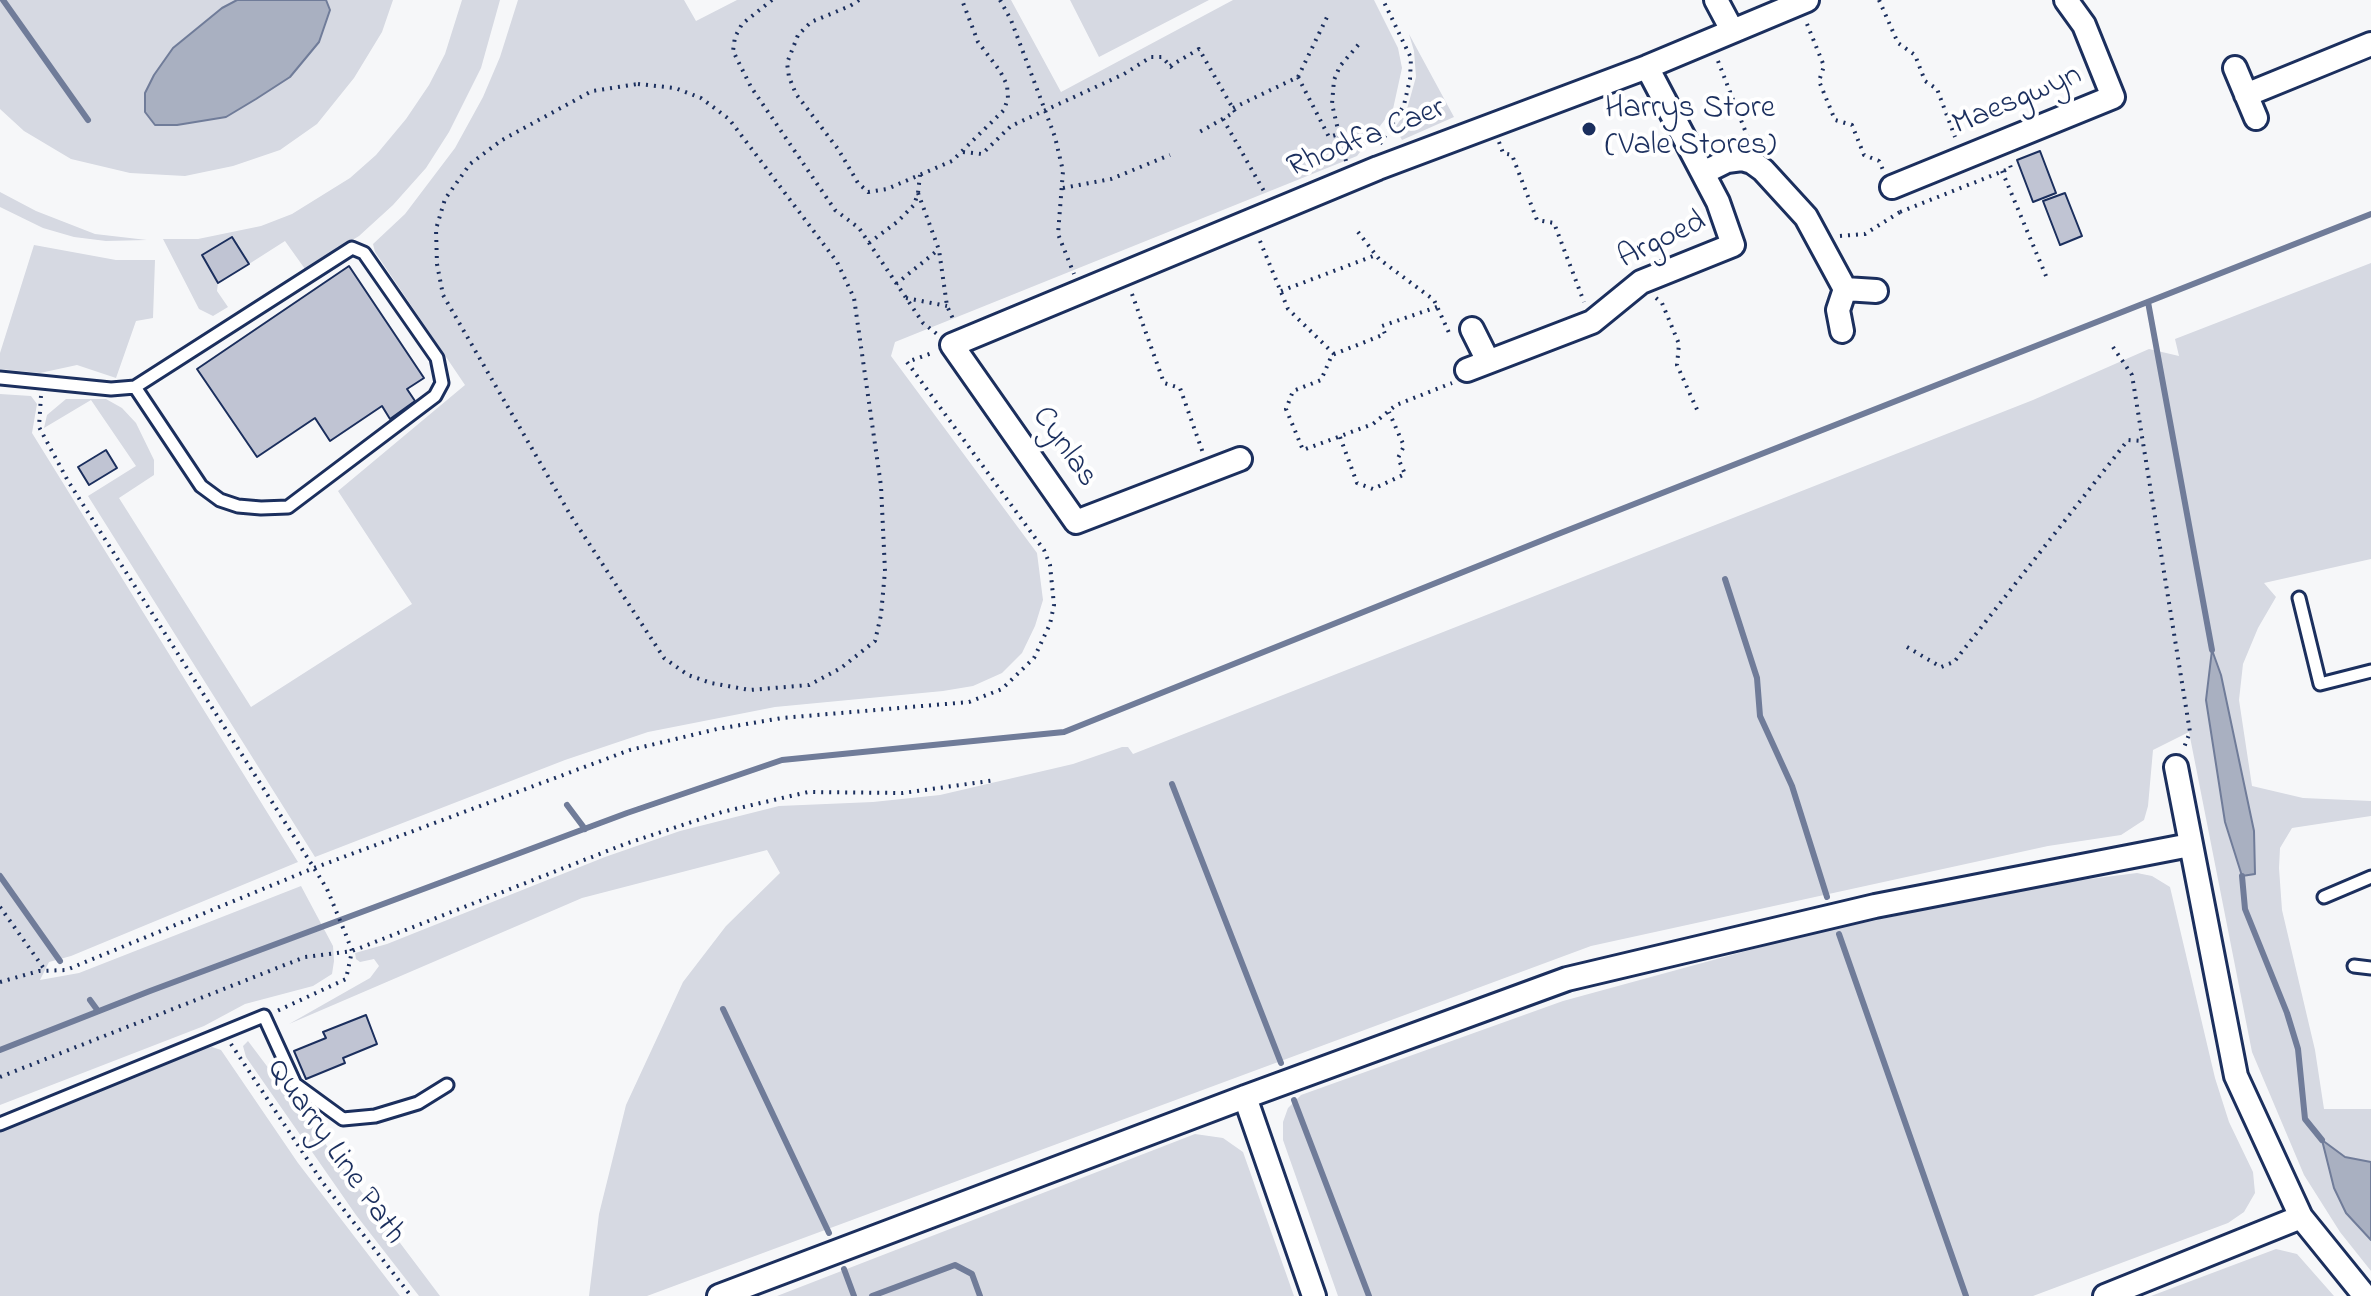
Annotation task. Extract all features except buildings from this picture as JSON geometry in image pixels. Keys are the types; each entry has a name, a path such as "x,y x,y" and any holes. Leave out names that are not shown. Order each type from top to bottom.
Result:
{"street":[{"path":"1716,0 1732,30"},
{"name":"Maesgwyn","path":"1892,187 2113,97 2084,25 2066,0"},
{"name":"Rhodfa Caer","path":"958,342 1378,168 1647,67 1803,2"},
{"path":"2246,95 2371,44"},
{"name":"Argoed","path":"1477,366 1592,322 1638,285 1733,245 1718,202 1647,67"},
{"path":"2235,68 2256,118"},
{"path":"1703,173 1727,161 1742,159 1763,170 1806,217 1845,289 1838,310 1842,331"},
{"path":"1845,289 1876,291"},
{"path":"1472,329 1477,366"},
{"name":"Cynlas","path":"958,342 1076,522 1240,459"},
{"path":"2176,767 2236,1076 2301,1217 2365,1296"},
{"path":"719,1296 1567,979 1875,906 2190,845"},
{"path":"1245,1097 1314,1296"},
{"path":"2105,1296 2301,1217"}],"lane":[{"path":"0,378 111,389 135,387 352,248 364,253 437,358 442,383 435,396 288,507 261,508 238,506 220,500 201,486 135,387"},
{"path":"2299,598 2320,684 2371,671"},
{"path":"2324,897 2371,877"},
{"path":"2354,966 2371,968"},
{"path":"0,1124 264,1016 295,1084 343,1119 375,1116 418,1103 447,1085"}],"path":[{"path":"772,0 742,24 735,37 733,51 751,87 835,210 859,228 923,323 958,342"},
{"path":"859,0 811,22 798,35 787,63 796,94 838,149 858,183 868,192 887,189 952,161 1004,110 1008,98 1007,85 978,42 962,0"},
{"path":"1000,0 1011,20 1058,148 1063,171 1058,234 1081,291"},
{"path":"1378,168 1373,158 1404,105 1411,58 1383,0"},
{"path":"1879,0 1898,43 1915,55 1925,81 1937,89 1964,160"},
{"path":"1803,2 1824,66 1819,81 1835,120 1852,125 1864,155 1879,161 1900,212"},
{"path":"1233,108 1298,77 1328,15"},
{"path":"1711,40 1738,116 1763,170"},
{"path":"1351,179 1332,104 1334,80 1340,66 1359,44"},
{"path":"962,152 982,154 1007,130 1124,74 1151,57 1162,57 1171,67 1199,49 1235,112 1196,134"},
{"path":"1298,77 1329,137 1339,134"},
{"path":"638,84 675,88 701,98 729,119 837,262 854,298 881,486 885,571 881,615 875,641 841,668 809,685 750,690 711,683 688,675 664,658 571,516 443,295 437,264 436,229 445,199 470,164 541,117 592,91 638,84"},
{"path":"998,119 1007,130"},
{"path":"1223,119 1276,210"},
{"path":"1492,125 1503,153 1512,155 1537,220 1554,223 1592,322"},
{"path":"1817,234 1852,237 1865,234 1900,212 2011,168 2003,143"},
{"path":"1063,188 1111,179 1170,155"},
{"path":"2002,171 2046,276"},
{"path":"869,243 914,205 920,175"},
{"path":"918,193 939,250 947,306 958,342"},
{"path":"1251,221 1288,309 1334,354"},
{"path":"1358,232 1376,255 1434,300 1450,336 1472,329"},
{"path":"896,284 939,250"},
{"path":"1281,291 1376,255"},
{"path":"1125,273 1164,383 1180,388 1210,470"},
{"path":"1638,285 1662,303 1679,344 1677,365 1699,414"},
{"path":"906,298 947,306"},
{"path":"1437,307 1382,326 1385,334 1334,354 1321,380 1293,391 1286,409 1303,450 1373,424 1396,405 1469,376 1477,366"},
{"path":"0,982 45,971 66,970 314,868 594,762 670,739 782,718 969,702 1002,689 1034,658 1044,640 1054,605 1053,582 1044,550 907,362 958,342"},
{"path":"2113,347 2132,375 2190,732 2176,767"},
{"path":"40,382 42,402 39,427 68,481 327,889 352,951 346,979 304,1001 264,1016"},
{"path":"1340,437 1357,483 1373,489 1405,474 1398,458 1404,446 1389,411"},
{"path":"1907,647 1941,667 1954,662 2128,440 2142,441"},
{"path":"0,1077 305,957 352,951 625,844 722,812 808,792 903,793 996,780"},
{"path":"0,907 45,971"},
{"name":"Quarry Line Path","path":"225,1034 323,1183 411,1296"}],"shaded area":[{"path":"0,0 393,0 382,32 354,78 317,124 280,150 233,166 185,176 130,173 71,159 24,131 0,109"},
{"path":"462,0 500,0 481,68 449,132 426,168 393,205 359,236 305,269 285,241 249,264 232,237 202,255 218,283 217,291 228,307 213,316 199,309 163,239 198,239 261,226 292,214 350,178 376,155 429,85 445,54"},
{"path":"518,0 684,0 696,21 737,0 1011,0 1061,92 1233,0 1374,0 1398,48 1402,68 1393,109 1357,156 895,342 891,356 1037,553 1043,600 1022,653 1002,673 973,686 943,691 775,707 648,732 565,760 315,857 88,496 136,466 91,400 44,428 47,415 66,399 106,399 122,408 136,423 154,460 154,475 119,498 251,707 412,604 338,491 465,385 375,252 373,244 405,214 455,148 483,97 500,57"},
{"path":"1070,0 1209,0 1099,57"},
{"path":"1409,34 1454,117 1402,140 1395,128 1407,109 1416,77"},
{"path":"0,192 36,211 95,234 147,240 106,241 74,237 43,228 0,207"},
{"path":"34,245 116,260 155,260 153,318 136,321 116,378 77,365 40,373 0,369 0,353"},
{"path":"2371,263 2371,559 2264,583 2276,597 2258,628 2243,664 2239,700 2252,786 2303,798 2371,801 2371,816 2292,828 2280,848 2279,868 2282,910 2315,1050 2324,1109 2371,1109 2371,1271 2340,1232 2304,1175 2252,1052 2189,732 2153,750 2144,820 2121,835 2048,846 1591,946 647,1296 589,1296 599,1214 626,1105 683,982 726,926 780,873 767,850 582,898 289,1024 370,978 379,966 374,959 360,962 355,953 387,944 605,857 680,831 779,806 873,802 940,795 1073,764 1122,747 1128,747 1133,754 2033,400 2149,349 2179,356 2175,339"},
{"path":"0,394 31,396 37,404 32,433 298,862 71,956 49,962 40,980 79,973 301,886 333,946 334,961 332,974 313,986 245,1004 204,1026 0,1105"},
{"path":"2137,873 2152,876 2170,887 2215,1078 2229,1122 2253,1172 2255,1193 2244,1212 2228,1223 2033,1296 1338,1296 1283,1140 1283,1122 1288,1108 1301,1095 1563,1001 1801,936 2042,885"},
{"path":"248,1041 440,1296 419,1296 356,1215 246,1057 243,1046"},
{"path":"212,1047 221,1050 298,1163 400,1296 0,1296 0,1132"},
{"path":"1195,1134 1223,1138 1243,1152 1294,1296 777,1296"},
{"path":"2276,1249 2297,1254 2334,1296 2151,1296"}],"water":[{"path":"237,0 326,0 330,10 319,42 290,77 226,117 177,125 155,125 145,112 145,93 154,75 173,48 222,8"},
{"path":"2212,650 2221,675 2254,831 2255,874 2242,876 2225,822 2206,700"},
{"path":"2322,1140 2345,1157 2371,1162 2371,1240 2346,1213 2334,1188"}],"waterway":[{"path":"3,0 88,120"},
{"path":"0,1050 627,813 782,760 1064,732 2371,214"},
{"path":"2148,302 2212,650"},
{"path":"1725,579 1757,678 1760,716 1792,786 1827,897"},
{"path":"1172,784 1281,1063"},
{"path":"567,805 585,829"},
{"path":"0,876 60,961"},
{"path":"2242,876 2245,909 2287,1013 2298,1049 2305,1119 2322,1140"},
{"path":"1839,934 1966,1296"},
{"path":"90,1000 98,1011"},
{"path":"723,1009 829,1233"},
{"path":"1294,1100 1369,1296"},
{"path":"872,1296 955,1265 972,1274 980,1296"},
{"path":"844,1269 854,1296"}],"place":[{"name":"Harrys Store (Vale Stores)","path":"1589,129"}]}
